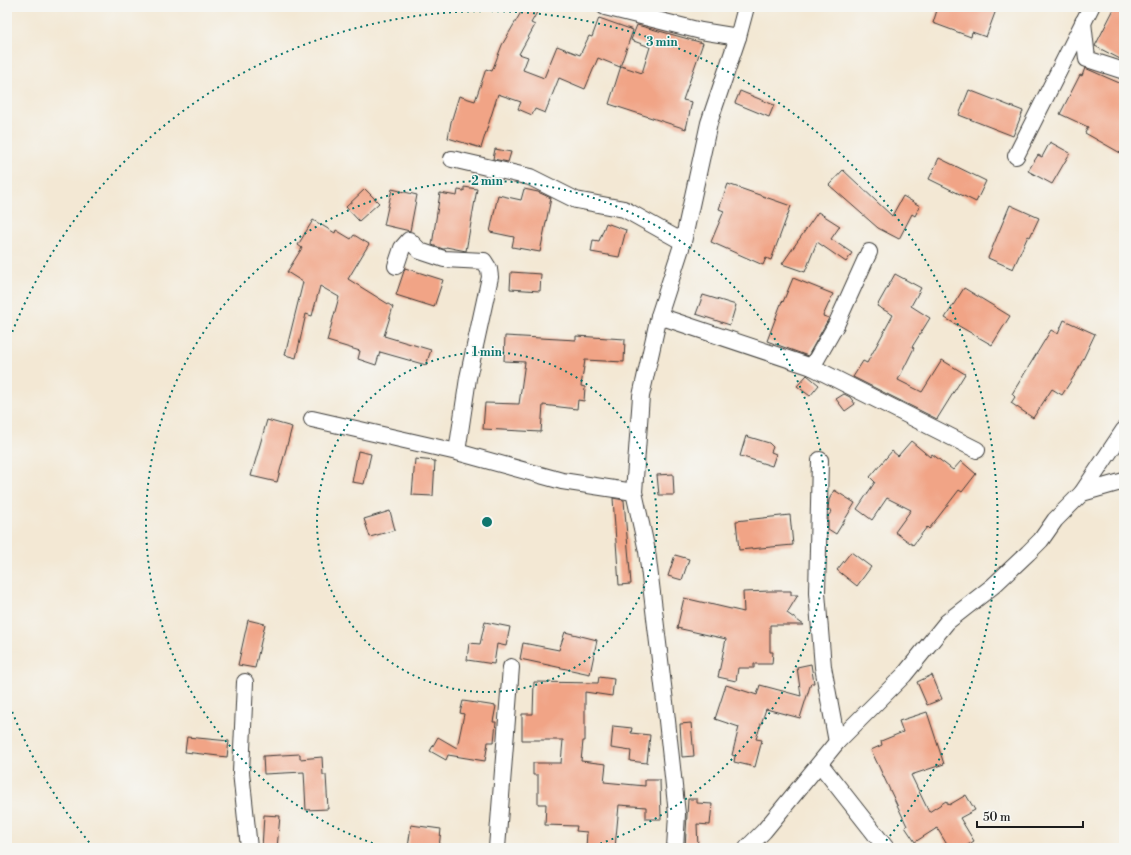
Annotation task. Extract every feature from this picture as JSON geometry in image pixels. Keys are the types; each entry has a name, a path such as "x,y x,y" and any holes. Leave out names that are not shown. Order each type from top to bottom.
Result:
{"street":[{"path":"604,7 701,31 738,37"},
{"path":"675,848 677,814 666,702 647,551 634,492 641,396 659,316 683,242 709,123 738,37 746,7"},
{"path":"1016,156 1091,7"},
{"path":"1083,22 1087,59 1124,71"},
{"path":"452,159 530,177 576,200 624,209 683,242"},
{"path":"396,266 402,248 409,240 420,251 444,259 484,261 489,269 490,277 468,378 457,452"},
{"path":"812,367 836,325 868,252"},
{"path":"659,316 812,367 977,450"},
{"path":"312,419 457,452 562,481 634,492"},
{"path":"747,848 764,831 837,742 904,675 947,622 993,586 1041,540 1055,520 1082,493 1124,430"},
{"path":"820,460 817,593 823,667 837,742"},
{"path":"1082,493 1124,481"},
{"path":"497,848 511,667"},
{"path":"244,682 241,772 249,848"},
{"path":"820,764 886,848"}],"building":[{"path":"524,7 540,7 531,23 535,25 519,54 528,57 523,70 544,78 557,46 580,55 589,36 592,37 599,18 633,30 620,67 598,58 585,89 559,78 545,113 535,109 532,115 518,109 521,102 498,94 481,148 448,138 459,96 475,101 486,69 492,71 502,45"},
{"path":"938,7 986,7 996,10 986,37 972,32 971,37 933,23"},
{"path":"1115,7 1124,7 1124,61 1095,46"},
{"path":"637,25 703,43 683,100 692,102 686,129 609,104 621,66 642,73 650,47 631,40"},
{"path":"1085,68 1124,85 1124,155 1085,133 1088,127 1060,114"},
{"path":"969,90 1023,111 1013,136 959,115"},
{"path":"740,91 774,105 769,117 735,103"},
{"path":"1050,142 1070,153 1052,184 1028,171 1038,155 1042,157"},
{"path":"495,149 511,152 508,162 493,159"},
{"path":"939,158 986,181 976,202 929,179"},
{"path":"843,170 892,216 903,196 920,206 915,216 912,214 899,239 878,228 829,185"},
{"path":"728,184 791,206 771,260 766,258 763,265 711,242 724,211 719,209"},
{"path":"464,187 477,189 466,251 446,247 443,249 432,245 440,193 457,196 458,190 464,191"},
{"path":"365,189 379,203 359,221 346,207"},
{"path":"392,189 417,195 410,231 384,225"},
{"path":"524,189 538,192 551,198 540,252 512,247 514,237 490,232 498,195 521,200"},
{"path":"1010,205 1039,218 1030,237 1028,236 1013,269 988,258"},
{"path":"818,212 840,226 831,239 852,253 846,262 817,242 805,272 782,264"},
{"path":"313,220 335,233 336,230 351,239 354,235 369,244 348,279 393,307 384,336 431,350 426,365 380,352 376,365 358,359 360,351 327,341 339,297 320,286 312,316 306,314 296,358 285,355 303,282 287,272 302,248 298,245"},
{"path":"606,223 626,230 619,257 591,252 593,240 599,241"},
{"path":"405,268 443,280 434,307 396,295"},
{"path":"511,272 541,274 540,291 510,289"},
{"path":"895,274 921,288 911,306 930,318 912,347 914,348 898,380 922,392 942,360 965,374 937,419 853,377 863,361 867,363 893,315 877,306"},
{"path":"793,278 833,294 823,316 829,318 808,356 767,341 782,301 783,302"},
{"path":"964,288 1010,316 992,345 945,318"},
{"path":"703,295 736,305 730,325 696,314"},
{"path":"1064,320 1095,334 1078,370 1062,395 1052,389 1033,418 1011,403 1015,397 1012,394 1051,330 1058,334"},
{"path":"505,336 576,340 576,336 625,339 624,362 585,360 581,386 585,387 584,401 578,400 577,409 543,405 541,432 483,429 485,403 519,404 525,362 504,361"},
{"path":"807,375 819,385 810,396 797,386"},
{"path":"844,394 850,397 855,404 845,411 836,399"},
{"path":"267,420 292,427 277,482 251,476"},
{"path":"746,436 769,443 773,447 771,452 776,454 772,466 740,456"},
{"path":"911,441 930,457 932,454 953,470 961,461 976,474 962,492 959,490 929,529 927,527 913,545 895,532 911,510 887,498 872,520 857,509 875,482 870,477 892,451 898,456"},
{"path":"358,451 371,454 364,484 352,482"},
{"path":"415,459 435,461 433,496 412,495"},
{"path":"673,474 674,495 659,495 657,475"},
{"path":"834,490 855,503 836,534 828,529 828,516 832,511 828,509 829,500"},
{"path":"613,498 624,500 631,584 619,585"},
{"path":"390,511 395,530 370,537 364,519"},
{"path":"790,515 793,545 739,550 736,521"},
{"path":"851,552 871,567 857,586 837,570"},
{"path":"675,555 689,559 682,580 668,576"},
{"path":"791,591 791,595 798,595 787,613 804,625 770,625 770,652 773,652 772,664 754,664 754,668 738,668 736,681 718,677 726,639 677,628 684,598 744,612 743,592"},
{"path":"248,620 265,624 255,668 238,665"},
{"path":"485,622 510,627 506,646 497,644 494,664 467,660 469,643 480,644"},
{"path":"565,632 597,640 590,674 520,659 523,643 559,650"},
{"path":"811,664 814,683 811,683 800,718 766,709 756,739 762,740 755,767 734,762 735,756 732,755 739,727 715,719 726,685 757,695 760,685 801,696 797,667"},
{"path":"932,675 942,699 927,705 917,682"},
{"path":"599,677 614,679 612,696 585,692 585,741 583,741 581,761 606,764 604,782 645,786 645,780 660,780 661,819 646,819 646,807 619,805 615,848 586,848 587,832 576,831 577,826 545,825 546,804 538,804 538,775 533,775 533,763 561,763 563,740 522,740 522,714 533,714 534,682 598,683"},
{"path":"463,701 496,706 493,722 496,722 494,742 488,742 485,761 448,755 446,760 430,751 438,737 457,748 464,714 460,713"},
{"path":"927,712 944,764 911,775 929,812 946,801 949,805 966,795 975,810 960,818 974,841 963,848 949,848 937,828 915,842 905,827 907,826 871,750 882,745 881,741 903,732 899,721"},
{"path":"691,723 694,756 682,757 680,724"},
{"path":"613,726 632,728 631,733 650,735 647,763 630,761 631,751 611,748"},
{"path":"187,737 229,741 227,757 185,752"},
{"path":"300,754 300,759 322,757 323,775 326,775 328,809 306,810 304,772 264,774 263,756"},
{"path":"688,799 697,799 697,803 712,804 710,825 697,824 698,848 685,848"},
{"path":"264,815 280,816 277,848 262,848"},
{"path":"411,825 441,829 439,848 408,848"}]}
